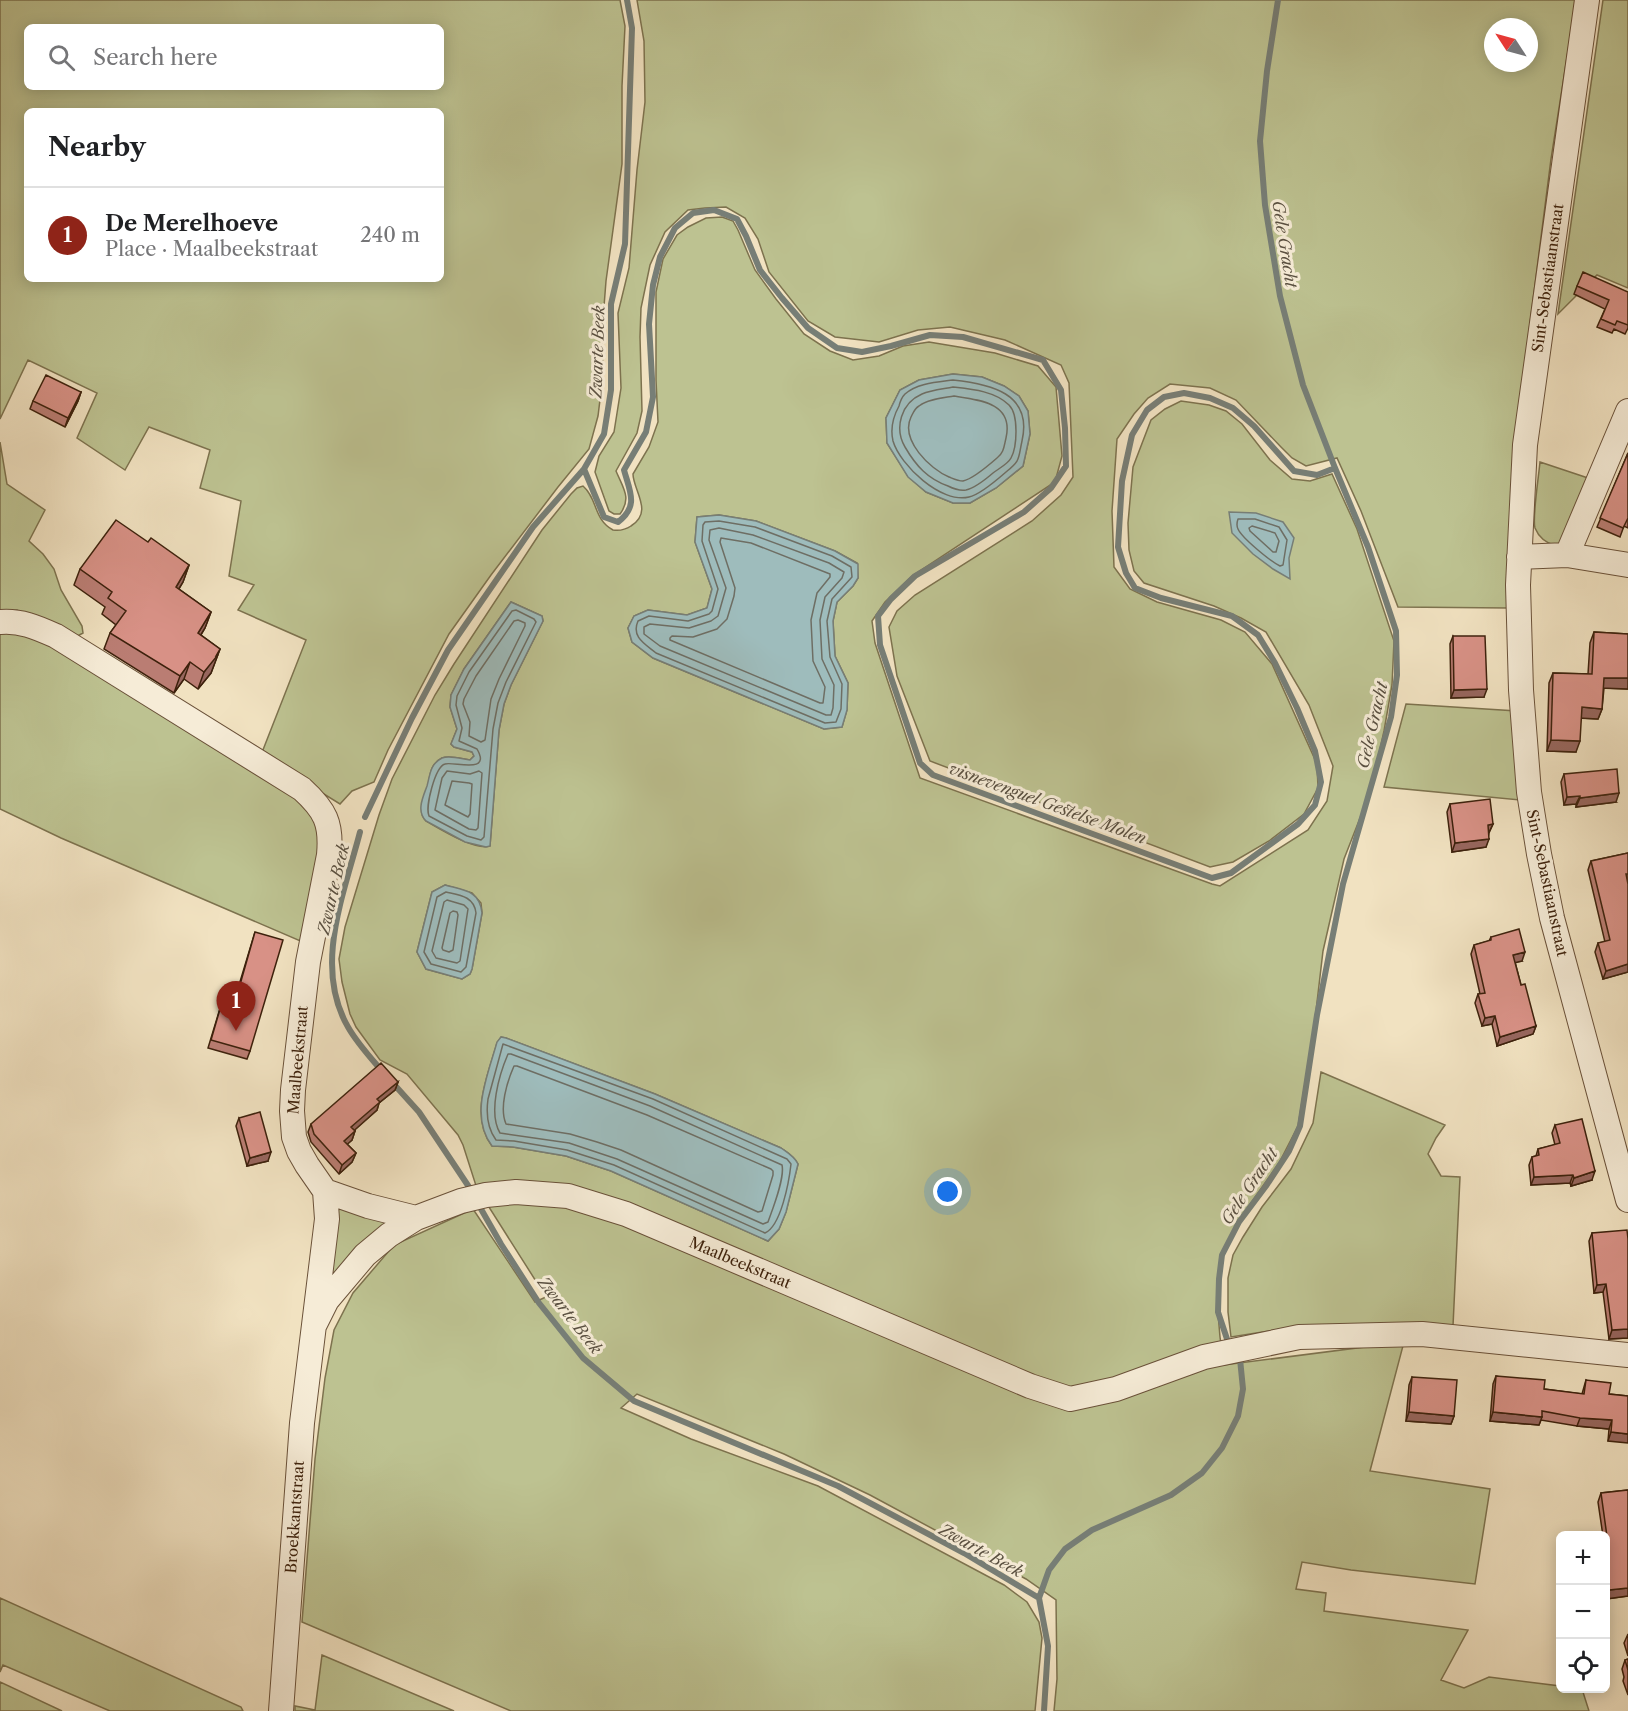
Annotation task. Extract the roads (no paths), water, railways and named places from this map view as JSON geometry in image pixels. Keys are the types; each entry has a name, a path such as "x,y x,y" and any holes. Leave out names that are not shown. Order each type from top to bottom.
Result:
{"street":[{"name":"Sint-Sebastiaanstraat","path":"1587,0 1525,445 1518,585 1521,690 1529,792 1552,918 1628,1200"},
{"path":"1567,555 1628,411"},
{"path":"1519,557 1567,555 1628,565"},
{"name":"Maalbeekstraat","path":"0,622 11,621 27,624 56,636 302,789 319,805 328,825 330,842 308,962 292,1111 294,1137 299,1151 325,1191"},
{"path":"325,1191 368,1206 416,1218"},
{"name":"Broekkantstraat","path":"281,1711 302,1423 327,1220 325,1191"},
{"name":"Maalbeekstraat","path":"416,1218 461,1201 486,1195 516,1192 568,1196 626,1214 1030,1386 1070,1399 1116,1389 1204,1358 1299,1337 1422,1334 1628,1355"},
{"name":"Broekkantstraat","path":"315,1324 327,1300 365,1255 416,1218"}],"water":[{"path":"953,374 982,377 1004,386 1019,396 1028,411 1030,434 1023,466 996,488 970,503 953,503 926,492 908,477 887,443 886,418 900,390 919,380"},
{"path":"1229,512 1256,513 1283,522 1294,538 1289,558 1290,579 1253,554 1232,533"},
{"path":"719,515 756,521 835,551 858,564 858,578 837,602 833,621 835,656 848,683 847,710 842,727 824,729 653,658 632,642 628,628 634,616 648,610 687,615 707,608 712,589 695,542 697,517"},
{"path":"511,602 542,616 543,621 504,704 499,730 490,846 486,847 465,842 426,821 421,813 421,804 431,770 438,760 456,757 470,760 474,756 472,752 451,744 457,729 450,707 451,695 464,669"},
{"path":"445,885 470,892 481,905 482,913 472,969 470,974 462,979 426,969 417,952 432,892"},
{"path":"501,1037 655,1094 786,1151 798,1164 786,1212 779,1229 768,1241 611,1171 566,1156 513,1147 492,1146 485,1134 482,1122 482,1095 497,1042"}],"waterway":[{"name":"Zwarte Beek","path":"365,817 412,718 448,650 533,527 584,469 604,434 611,390 611,304 625,244 632,28 627,0"},
{"name":"Gele Gracht","path":"1227,1339 1218,1312 1222,1255 1239,1222 1289,1151 1300,1126 1317,1015 1343,884 1391,717 1397,675 1396,631 1368,547 1303,385 1280,296 1265,205 1260,141 1267,71 1278,0"},
{"name":"visnevenguel Gestelse Molen","path":"584,469 604,517 618,522 625,516 631,504 624,470 646,432 653,397 649,324 653,285 660,257 675,228 693,213 714,210 737,219 760,270 808,328 837,348 862,352 930,335 963,337 1043,360 1061,390 1066,466 1051,488 1024,512 915,576 891,599 878,616 880,645 920,763 933,775 1212,878 1231,873 1298,824 1315,805 1321,782 1315,751 1297,708 1275,663 1258,635 1232,616 1161,598 1135,588 1126,573 1118,547 1122,481 1132,435 1147,410 1164,397 1184,393 1210,398 1233,408 1254,426 1294,471 1317,475 1335,468"},
{"name":"Zwarte Beek","path":"360,832 335,930 332,955 333,980 338,1004 348,1027 382,1071"},
{"name":"Zwarte Beek","path":"391,1081 419,1112 473,1193"},
{"name":"Zwarte Beek","path":"477,1202 539,1303 583,1358 634,1401 838,1486 964,1553 1039,1598 1048,1646 1044,1711"},
{"name":"Gele Gracht","path":"1039,1598 1049,1570 1065,1549 1092,1530 1171,1495 1202,1473 1222,1448 1238,1416 1243,1389 1240,1359"}],"place":[{"name":"De Merelhoeve","path":"236,1031"}]}
